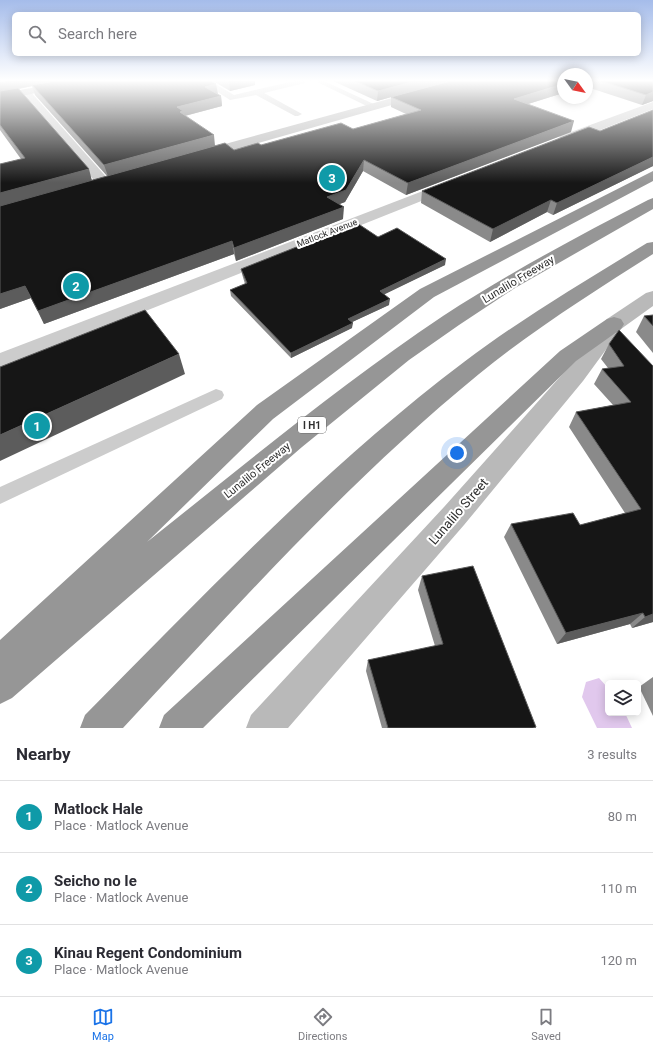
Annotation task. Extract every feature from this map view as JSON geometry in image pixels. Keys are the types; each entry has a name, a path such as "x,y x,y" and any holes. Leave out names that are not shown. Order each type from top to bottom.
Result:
{"highway":[{"path":"0,663 265,412 427,293 653,175"},
{"name":"Lunalilo Freeway","path":"0,686 122,582 324,415 424,339 513,281 572,246 653,203"},
{"path":"98,728 322,500 447,387 498,348 549,312 653,247"},
{"path":"177,728 568,356 614,324"}],"main road":[{"path":"186,159 342,115"},
{"path":"92,186 119,178"},
{"name":"Lunalilo Street","path":"264,728 454,516 575,375 614,324 653,297"}],"street":[{"path":"45,115 104,183"},
{"path":"549,145 627,115"},
{"name":"Matlock Avenue","path":"0,361 460,180"}],"lane":[{"path":"0,496 216,395"}],"shaded area":[{"path":"599,678 605,685 605,716 626,716 632,728 597,728 582,697 586,682"}],"building":[{"path":"0,115 42,115 89,169 0,193 0,164 25,158 0,125"},
{"path":"59,115 184,115 214,135 104,165"},
{"path":"403,115 558,115 574,121 408,183 364,160 346,190 327,197 344,207 234,248 232,241 38,311 25,286 0,294 0,206 225,143 234,150 258,143 261,145 341,123 353,129"},
{"path":"640,115 653,115 653,157 557,203 551,200 493,229 422,191 589,127 600,131"},
{"path":"357,223 378,237 397,228 446,259 380,291 390,299 348,319 353,323 291,353 230,290 247,283 241,269"},
{"path":"145,310 179,354 0,435 0,367"},
{"path":"653,315 653,326 644,316"},
{"path":"619,330 653,366 653,614 645,617 643,613 566,633 511,524 573,513 580,525 641,509 576,412 631,402 602,369 624,366 609,344"},
{"path":"473,566 536,727 388,728 368,660 443,644 422,576"}],"place":[{"name":"Kinau Regent Condominium","path":"332,178"},
{"name":"Seicho no Ie","path":"76,286"},
{"name":"Matlock Hale","path":"37,426"}]}
